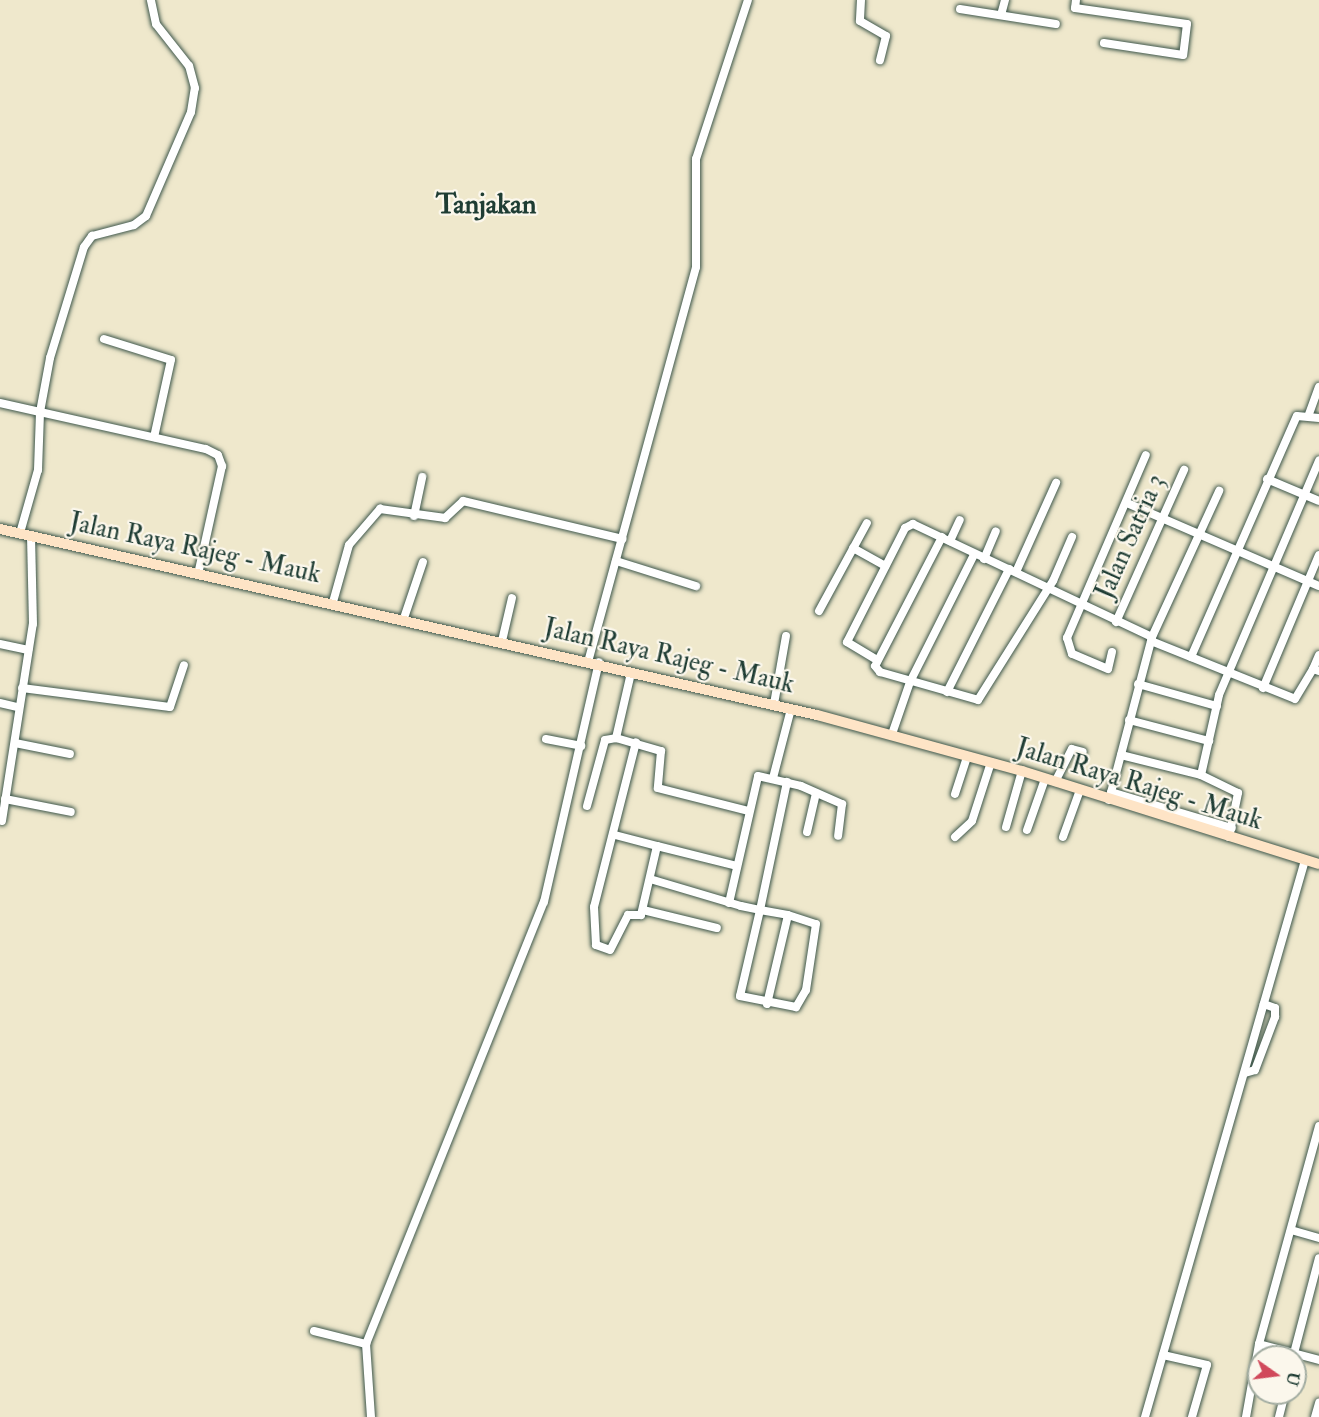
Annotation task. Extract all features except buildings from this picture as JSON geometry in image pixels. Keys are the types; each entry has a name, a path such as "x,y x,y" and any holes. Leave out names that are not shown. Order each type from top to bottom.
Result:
{"main road":[{"name":"Jalan Raya Rajeg - Mauk","path":"0,529 404,618 631,673 774,704 892,734 1080,790 1110,796 1230,833 1319,864"}],"street":[{"path":"2,821 35,605 25,535 39,470 40,412 50,358 84,247 92,236 134,225 146,216 195,99 189,66 156,24 151,0"},
{"path":"370,1417 366,1344 544,902 581,746 593,662 616,561 696,267 696,159 748,0"},
{"path":"861,0 860,21 886,36 880,60"},
{"path":"1001,15 1005,0"},
{"path":"1076,0 1075,8 1187,24 1183,55 1104,43"},
{"path":"960,9 1056,24"},
{"path":"104,339 171,360 154,437"},
{"path":"1309,414 1319,387"},
{"path":"0,403 206,449 220,459 198,574"},
{"path":"1191,657 1267,479 1297,416 1309,414 1319,418"},
{"path":"1112,652 1108,669 1069,651 1067,638 1146,455"},
{"path":"1201,775 1226,671 1319,460"},
{"name":"Jalan Satria 3","path":"1116,622 1184,470"},
{"path":"414,516 422,477"},
{"path":"1267,479 1319,501"},
{"path":"946,692 1013,570 1056,483"},
{"path":"1110,796 1138,684 1152,639 1219,491"},
{"path":"333,602 342,560 365,520 380,509 414,516 445,518 463,501 623,539"},
{"path":"1127,503 1238,549 1319,586"},
{"path":"960,520 946,539 877,660 877,670 946,692 982,698 1046,589 1072,537"},
{"path":"819,611 867,523"},
{"path":"877,660 847,642 885,566 910,525 946,539 974,555 1013,570 1081,607 1263,688 1299,698 1316,670 1319,655"},
{"path":"984,559 996,531"},
{"path":"853,548 885,566"},
{"path":"892,734 910,682 974,555"},
{"path":"1263,688 1319,555"},
{"path":"616,561 696,586"},
{"path":"404,618 423,562"},
{"path":"502,641 512,598"},
{"path":"774,704 786,636"},
{"path":"0,644 28,650"},
{"path":"22,688 170,707 184,665"},
{"path":"616,738 631,673"},
{"path":"1138,684 1217,706"},
{"path":"0,703 18,707"},
{"path":"773,778 791,709"},
{"path":"1129,720 1209,741"},
{"path":"587,806 605,740 616,738 661,751 660,790 748,811"},
{"path":"546,739 581,746"},
{"path":"636,742 615,835 594,907 596,945 612,950 628,915 639,916 643,910 657,846"},
{"path":"15,743 70,754"},
{"path":"1027,830 1050,780 1072,749 1083,752"},
{"path":"1121,755 1201,775 1238,793 1230,833"},
{"path":"955,794 967,756"},
{"path":"955,837 972,821 991,762"},
{"path":"1006,828 1022,771"},
{"path":"729,903 748,811 758,776 773,778 816,792 844,806 838,836"},
{"path":"650,879 729,903 760,910 788,915 818,929 806,990 789,1010 740,996 760,910 787,782"},
{"path":"1063,837 1080,790"},
{"path":"807,832 816,792"},
{"path":"5,799 71,812"},
{"path":"615,835 737,866"},
{"path":"1145,1417 1305,860"},
{"path":"643,910 717,928"},
{"path":"767,1004 788,915"},
{"path":"1245,1073 1255,1070 1273,1022 1275,1008 1264,1004"},
{"path":"1246,1417 1259,1344 1319,1125"},
{"path":"1291,1230 1319,1238"},
{"path":"1297,1345 1319,1261"},
{"path":"314,1331 366,1344"},
{"path":"1163,1355 1207,1365 1192,1417"},
{"path":"1315,1417 1319,1403"}],"district":[{"name":"Tanjakan","path":"486,205"}]}
